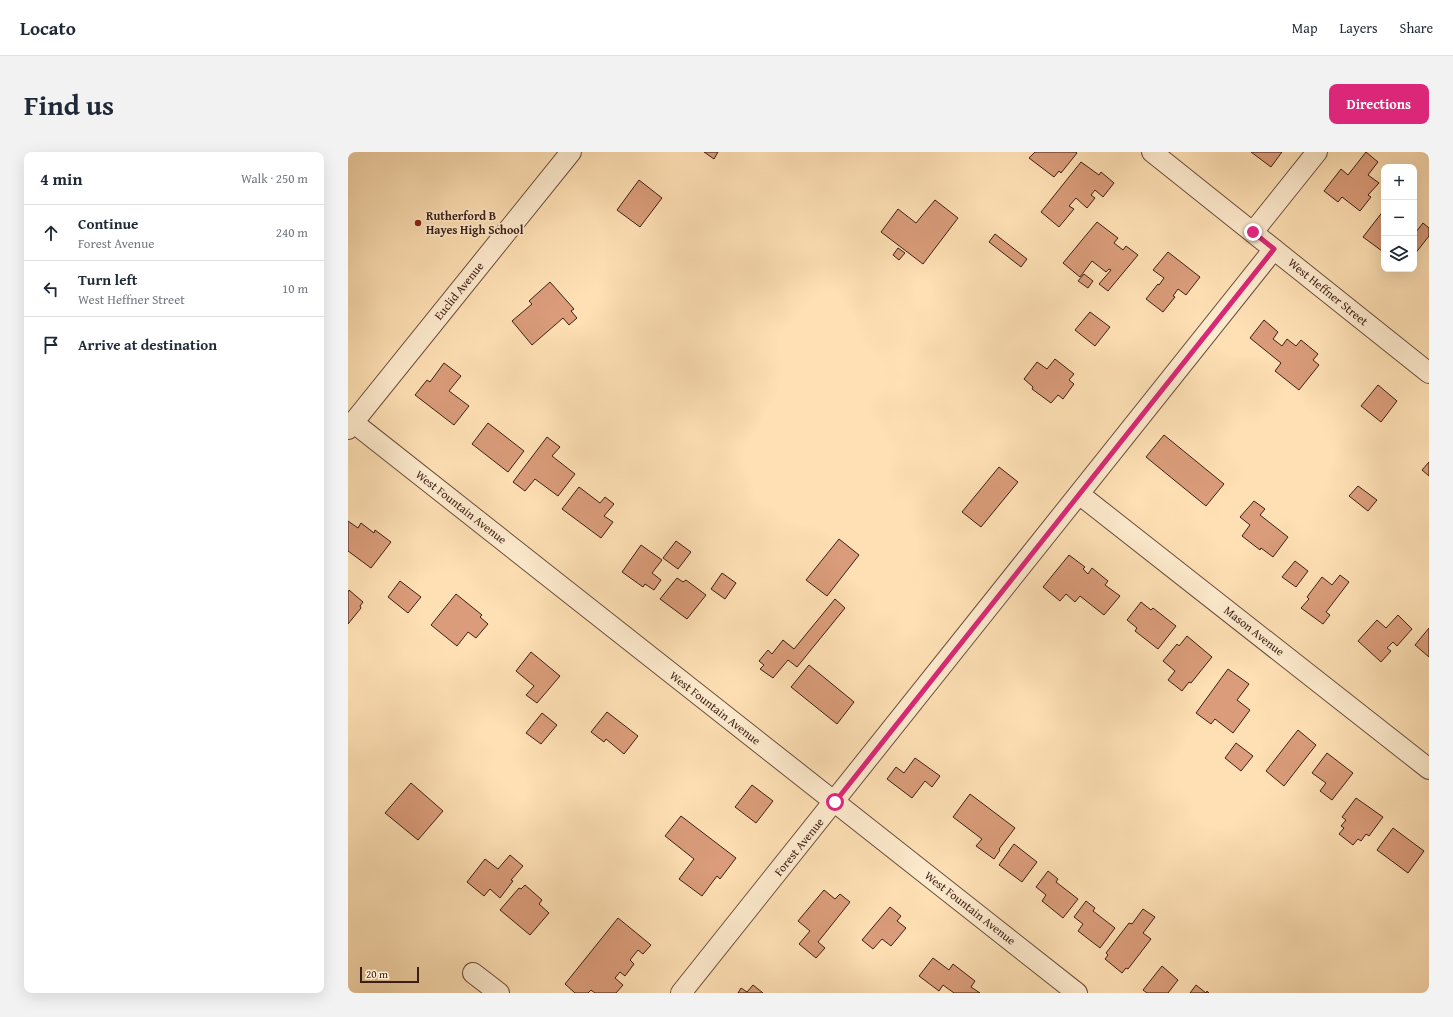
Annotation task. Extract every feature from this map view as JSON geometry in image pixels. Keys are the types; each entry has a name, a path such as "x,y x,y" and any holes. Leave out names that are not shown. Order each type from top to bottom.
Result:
{"street":[{"name":"Euclid Avenue","path":"351,426 571,152"},
{"name":"West Heffner Street","path":"1152,152 1429,373"},
{"path":"1253,232 1317,152"},
{"name":"Forest Avenue","path":"681,993 835,802 1274,249"},
{"name":"West Fountain Avenue","path":"351,426 1078,993"},
{"name":"Mason Avenue","path":"1079,494 1429,769"},
{"path":"473,973 499,993"}],"building":[{"path":"704,152 718,152 714,159"},
{"path":"1035,152 1077,153 1061,173 1059,171 1054,177 1029,158"},
{"path":"1251,152 1282,152 1271,167"},
{"path":"1366,152 1378,162 1368,175 1379,183 1368,195 1371,197 1360,211 1342,197 1338,202 1324,191 1341,169 1348,175"},
{"path":"1081,162 1099,175 1101,172 1114,183 1103,197 1095,190 1091,195 1095,198 1087,208 1076,198 1069,206 1074,209 1059,227 1041,212"},
{"path":"639,180 662,198 640,227 617,210"},
{"path":"935,200 958,218 923,264 881,232 898,209 916,223"},
{"path":"1381,214 1381,250 1363,237"},
{"path":"1097,222 1118,238 1114,243 1123,250 1126,246 1138,255 1108,291 1099,284 1111,270 1109,269 1106,272 1092,261 1080,277 1063,263"},
{"path":"1423,223 1429,228 1429,236 1417,251 1417,236 1417,231"},
{"path":"995,234 1027,259 1021,267 989,242"},
{"path":"898,248 905,253 899,260 893,255"},
{"path":"1168,252 1200,277 1186,295 1178,289 1173,296 1175,297 1163,312 1146,299 1164,278 1153,270"},
{"path":"1084,274 1093,281 1088,288 1078,281"},
{"path":"550,282 574,309 571,311 577,318 569,325 563,318 532,345 512,321 532,304 529,301"},
{"path":"1090,312 1110,327 1095,346 1075,330"},
{"path":"1264,320 1278,332 1273,339 1282,346 1287,339 1296,346 1301,340 1318,354 1313,360 1319,365 1299,390 1275,371 1281,363 1250,338"},
{"path":"1055,359 1074,374 1069,380 1074,384 1063,399 1058,395 1051,403 1032,389 1033,387 1024,379 1037,362 1047,369"},
{"path":"444,363 461,376 449,391 469,406 454,425 415,395 427,380 430,382"},
{"path":"1378,385 1397,401 1381,422 1361,406"},
{"path":"488,423 524,451 508,472 472,444"},
{"path":"1164,435 1224,484 1206,506 1146,457"},
{"path":"547,437 560,447 552,456 575,474 558,496 535,479 525,491 513,482"},
{"path":"1429,462 1429,476 1422,470"},
{"path":"999,467 1018,482 981,527 962,512"},
{"path":"1358,486 1377,500 1368,511 1349,496"},
{"path":"579,487 600,503 605,497 614,504 604,516 613,522 601,538 562,509"},
{"path":"1254,501 1265,509 1260,515 1288,537 1273,557 1261,548 1260,550 1242,536 1250,525 1240,517"},
{"path":"348,521 358,528 361,523 374,533 375,530 391,542 371,568 348,551"},
{"path":"839,539 859,555 827,596 806,580"},
{"path":"676,541 691,552 678,569 663,558"},
{"path":"641,545 662,560 652,573 661,580 654,590 645,584 643,587 622,572"},
{"path":"1069,555 1085,567 1083,569 1088,574 1092,568 1108,581 1105,585 1120,596 1104,615 1080,596 1075,602 1066,594 1060,601 1043,587"},
{"path":"1295,561 1308,571 1296,587 1282,577"},
{"path":"722,573 736,583 725,599 711,589"},
{"path":"1340,575 1349,582 1326,612 1330,615 1323,624 1301,608 1309,599 1307,597 1322,577 1332,585"},
{"path":"677,578 683,582 686,580 706,595 687,619 660,599"},
{"path":"400,581 421,597 408,613 388,597"},
{"path":"349,590 363,602 360,606 361,608 348,624 348,592"},
{"path":"456,594 482,615 480,617 488,624 476,638 468,632 457,646 431,625"},
{"path":"835,599 845,608 797,667 788,660 773,678 760,669 764,665 759,661 768,650 772,654 783,640 794,649"},
{"path":"1141,602 1151,610 1153,608 1176,626 1158,649 1135,631 1137,628 1127,620"},
{"path":"1398,615 1412,629 1397,646 1393,642 1387,648 1391,651 1381,662 1358,641 1377,620 1386,628"},
{"path":"1429,628 1429,657 1415,645"},
{"path":"1187,636 1212,657 1191,683 1189,682 1182,691 1168,680 1175,671 1163,661 1177,644 1179,646"},
{"path":"531,652 560,676 537,703 526,695 534,686 516,671"},
{"path":"809,665 854,702 837,724 791,687"},
{"path":"1228,669 1249,684 1237,700 1250,710 1233,733 1215,719 1211,724 1196,713"},
{"path":"607,712 638,736 624,754 606,739 604,742 591,732"},
{"path":"542,713 557,725 541,744 526,733"},
{"path":"1298,730 1316,745 1284,786 1266,771"},
{"path":"1236,743 1253,756 1241,771 1225,758"},
{"path":"1327,753 1353,773 1332,800 1320,791 1326,783 1312,773"},
{"path":"915,758 940,776 932,787 925,781 912,798 887,779 896,767 904,773"},
{"path":"411,783 443,811 418,840 385,813"},
{"path":"752,785 773,801 756,823 735,807"},
{"path":"970,794 1015,828 999,849 1000,850 994,859 976,846 982,839 953,817"},
{"path":"1356,798 1383,817 1369,836 1366,834 1361,841 1358,839 1353,845 1339,834 1344,828 1341,826 1346,820 1342,817"},
{"path":"681,816 736,858 720,879 717,876 702,896 679,879 694,859 665,836"},
{"path":"1393,828 1424,851 1408,873 1377,850"},
{"path":"1014,844 1037,862 1022,882 999,865"},
{"path":"510,855 523,866 511,880 513,881 500,898 490,889 484,896 467,882 485,859 498,869"},
{"path":"1048,871 1058,879 1056,882 1078,899 1063,918 1042,901 1046,895 1036,887"},
{"path":"525,885 542,900 539,904 549,913 530,935 500,910 519,888 521,889"},
{"path":"824,890 835,899 840,894 850,902 818,942 825,948 816,958 799,944 810,931 798,921"},
{"path":"1086,901 1095,908 1093,911 1115,928 1100,948 1078,931 1083,924 1074,917"},
{"path":"890,907 901,916 897,921 906,928 891,946 882,939 873,949 862,940"},
{"path":"1143,909 1155,917 1143,933 1151,939 1128,969 1126,968 1122,973 1105,959 1108,955 1106,953 1129,923 1132,924"},
{"path":"618,918 651,945 643,954 638,950 630,960 634,964 625,976 620,972 615,978 623,985 616,993 595,993 591,990 588,993 575,993 565,984"},
{"path":"933,958 949,970 953,964 975,981 971,987 980,993 954,993 943,985 939,991 919,976"},
{"path":"1162,966 1178,980 1168,993 1147,993 1143,990"},
{"path":"753,985 763,993 738,993 741,988 747,992"},
{"path":"1196,985 1206,993 1190,993"}],"place":[{"name":"Rutherford B Hayes High School","path":"418,223"}],"route":[{"path":"835,802 1274,249 1253,232"}]}
